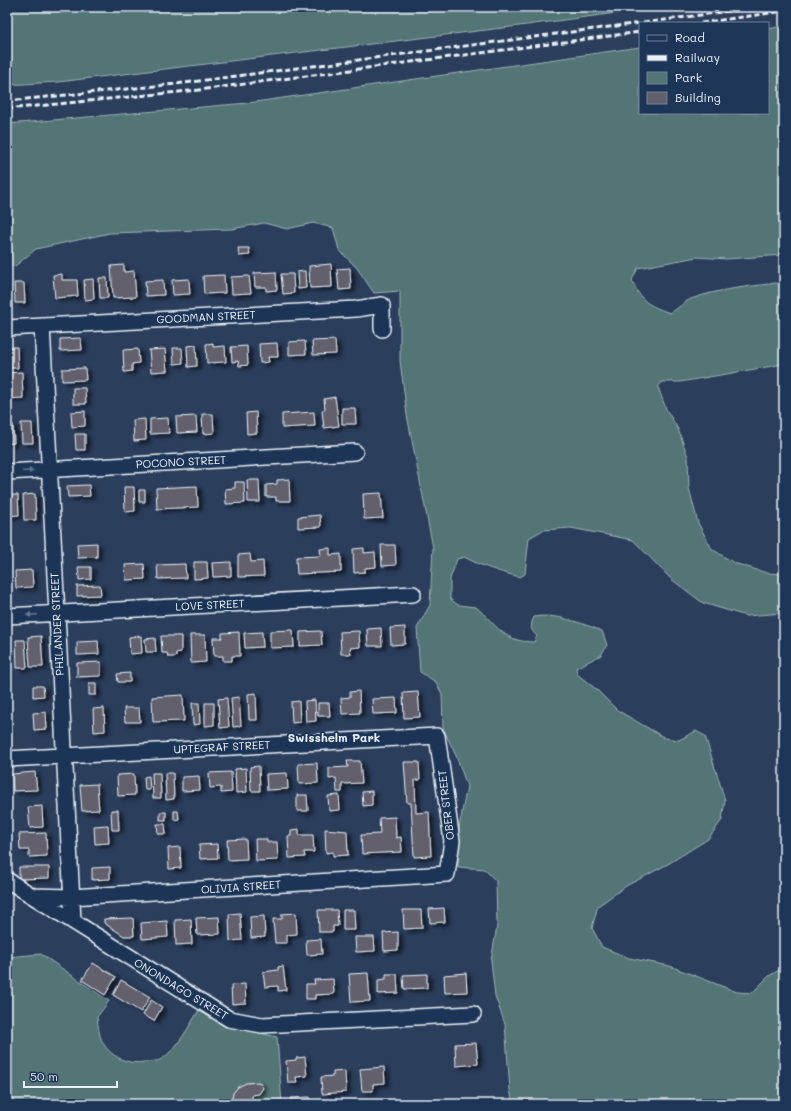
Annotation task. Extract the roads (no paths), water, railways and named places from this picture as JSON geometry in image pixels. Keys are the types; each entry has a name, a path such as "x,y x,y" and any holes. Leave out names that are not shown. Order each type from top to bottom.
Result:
{"street":[{"name":"GOODMAN STREET","path":"7,328 356,309 382,305 382,329"},
{"name":"PHILANDER STREET","path":"42,326 73,921"},
{"name":"POCONO STREET","path":"7,472 355,452"},
{"name":"LOVE STREET","path":"7,616 413,594"},
{"name":"UPTEGRAF STREET","path":"7,759 437,736"},
{"name":"OBER STREET","path":"437,736 452,841 447,874"},
{"name":"OLIVIA STREET","path":"34,896 71,897 447,874"},
{"name":"ONONDAGO STREET","path":"7,880 229,1019 262,1025 473,1014"}],"railway":[{"path":"650,22 757,7"},
{"path":"708,22 784,11"},
{"path":"7,101 176,84 639,23"},
{"path":"7,109 199,90 639,32"}],"district":[{"name":"Swisshelm Park","path":"334,738"}]}
